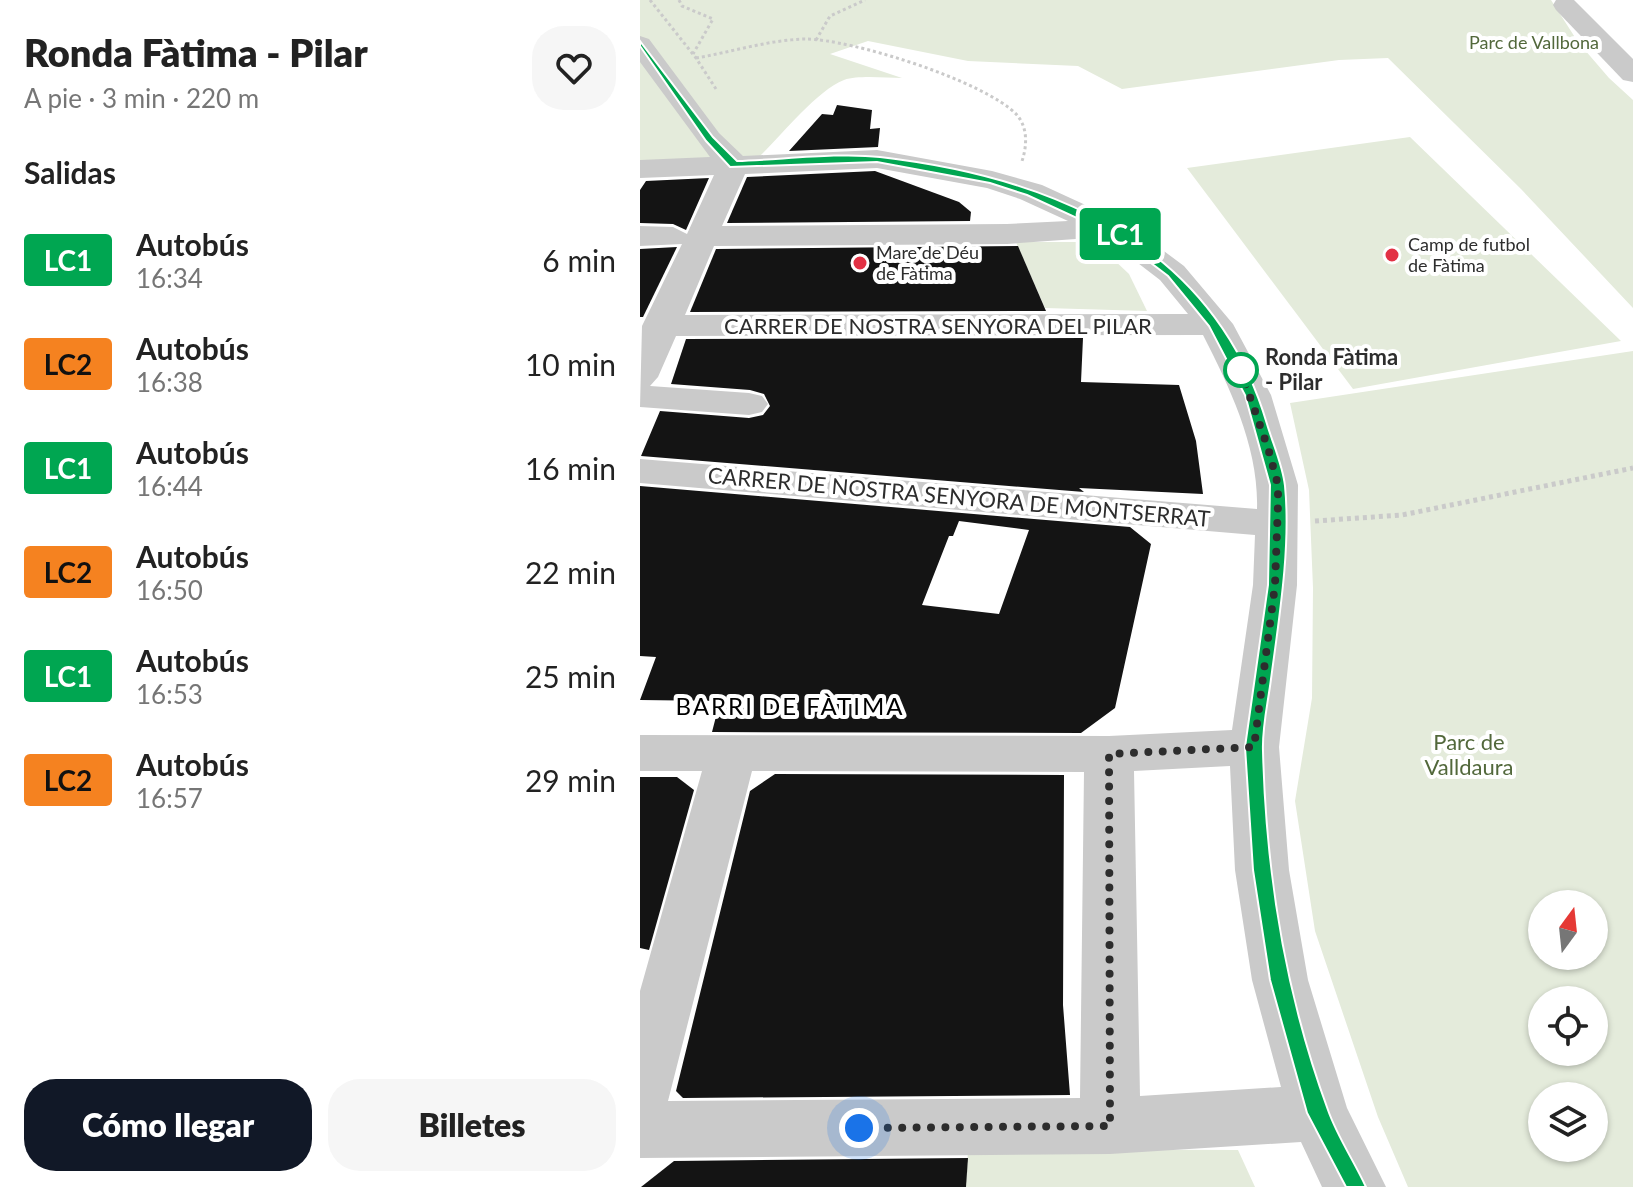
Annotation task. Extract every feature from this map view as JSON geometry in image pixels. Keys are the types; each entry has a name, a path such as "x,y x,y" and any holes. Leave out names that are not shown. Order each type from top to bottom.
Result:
{"street":[{"path":"1565,5 1633,74"},
{"path":"640,44 722,152"},
{"path":"640,377 722,152"},
{"path":"640,169 722,152 877,159 999,183 1031,192 1109,228 1172,273 1215,324 1252,395 1278,485 1279,524 1267,660 1254,747 1262,870 1280,980 1318,1113 1354,1187"},
{"path":"640,236 991,235 1109,228"},
{"name":"CARRER DE NOSTRA SENYORA DEL PILAR","path":"660,326 1215,324"},
{"path":"640,396 750,403"},
{"name":"CARRER DE NOSTRA SENYORA DE MONTSERRAT","path":"640,471 1279,524"},
{"path":"640,753 1109,754 1254,747"},
{"path":"640,1097 732,754"},
{"path":"1109,754 1110,1126"},
{"path":"640,1130 1110,1126 1318,1113"}],"path":[{"path":"679,0 682,6 713,19 693,54"},
{"path":"816,40 830,16 865,0"},
{"path":"696,58 816,40 910,63 951,77 1001,102 1017,114 1025,128 1027,146 1021,164 999,183"},
{"path":"1279,524 1402,515 1633,468"}],"green space":[{"name":"Parc de Vallbona","path":"640,0 1551,0 1578,42 1633,100 1633,308 1521,189 1388,58 1339,60 1122,89 1078,66 968,61 868,41 830,54 902,78 857,78 833,86 759,157 640,162"},
{"name":"Camp de futbol de Fàtima","path":"1410,137 1621,341 1353,389 1187,168"},
{"path":"1016,242 1095,242 1129,274 1147,311 1045,308"},
{"name":"Parc de Valldaura","path":"1633,351 1633,1187 1408,1187 1378,1117 1315,931 1295,801 1312,698 1313,588 1309,490 1290,403"},
{"path":"968,1149 1238,1150 1255,1187 966,1187"}],"building":[{"path":"837,105 872,110 870,129 880,128 878,147 789,151 822,114 833,115"},
{"path":"875,171 959,202 971,212 970,221 727,223 747,177"},
{"path":"709,178 686,230 673,224 640,223 640,190 646,181"},
{"path":"1018,246 1046,311 690,312 716,249"},
{"path":"677,247 643,317 640,317 640,249"},
{"path":"1083,338 1081,382 1179,385 1196,441 1203,494 1079,488 1084,492 641,456 660,411 749,418 763,415 770,406 764,394 750,390 671,384 686,339"},
{"path":"640,486 1130,527 1151,544 1115,708 1081,733 712,732 720,701 640,700 656,657 640,656","holes":["959,521 1029,530 999,614 922,605 949,536 953,536"]},
{"path":"775,774 1064,775 1063,1005 1070,1095 683,1098 676,1091 750,791"},
{"path":"640,777 677,777 694,790 649,950 640,948"},
{"path":"968,1158 966,1187 641,1187 674,1161"}],"bus line":[{"name":"LC1","path":"640,44 709,139 734,164 877,159 992,180 1031,192 1118,232 1172,273 1215,324 1252,395 1278,485 1275,585 1254,747 1262,870 1280,980 1318,1113 1354,1187"}],"place":[{"name":"Camp de futbol de Fàtima","path":"1392,255"},
{"name":"Mare de Déu de Fàtima","path":"860,263"},
{"name":"Ronda Fàtima - Pilar","path":"1241,370"}],"district":[{"name":"BARRI DE FÀTIMA","path":"790,707"}],"route":[{"path":"859,1128 1110,1126 1109,754 1254,747 1275,585 1278,485 1252,395 1239,366 1241,370"}]}
